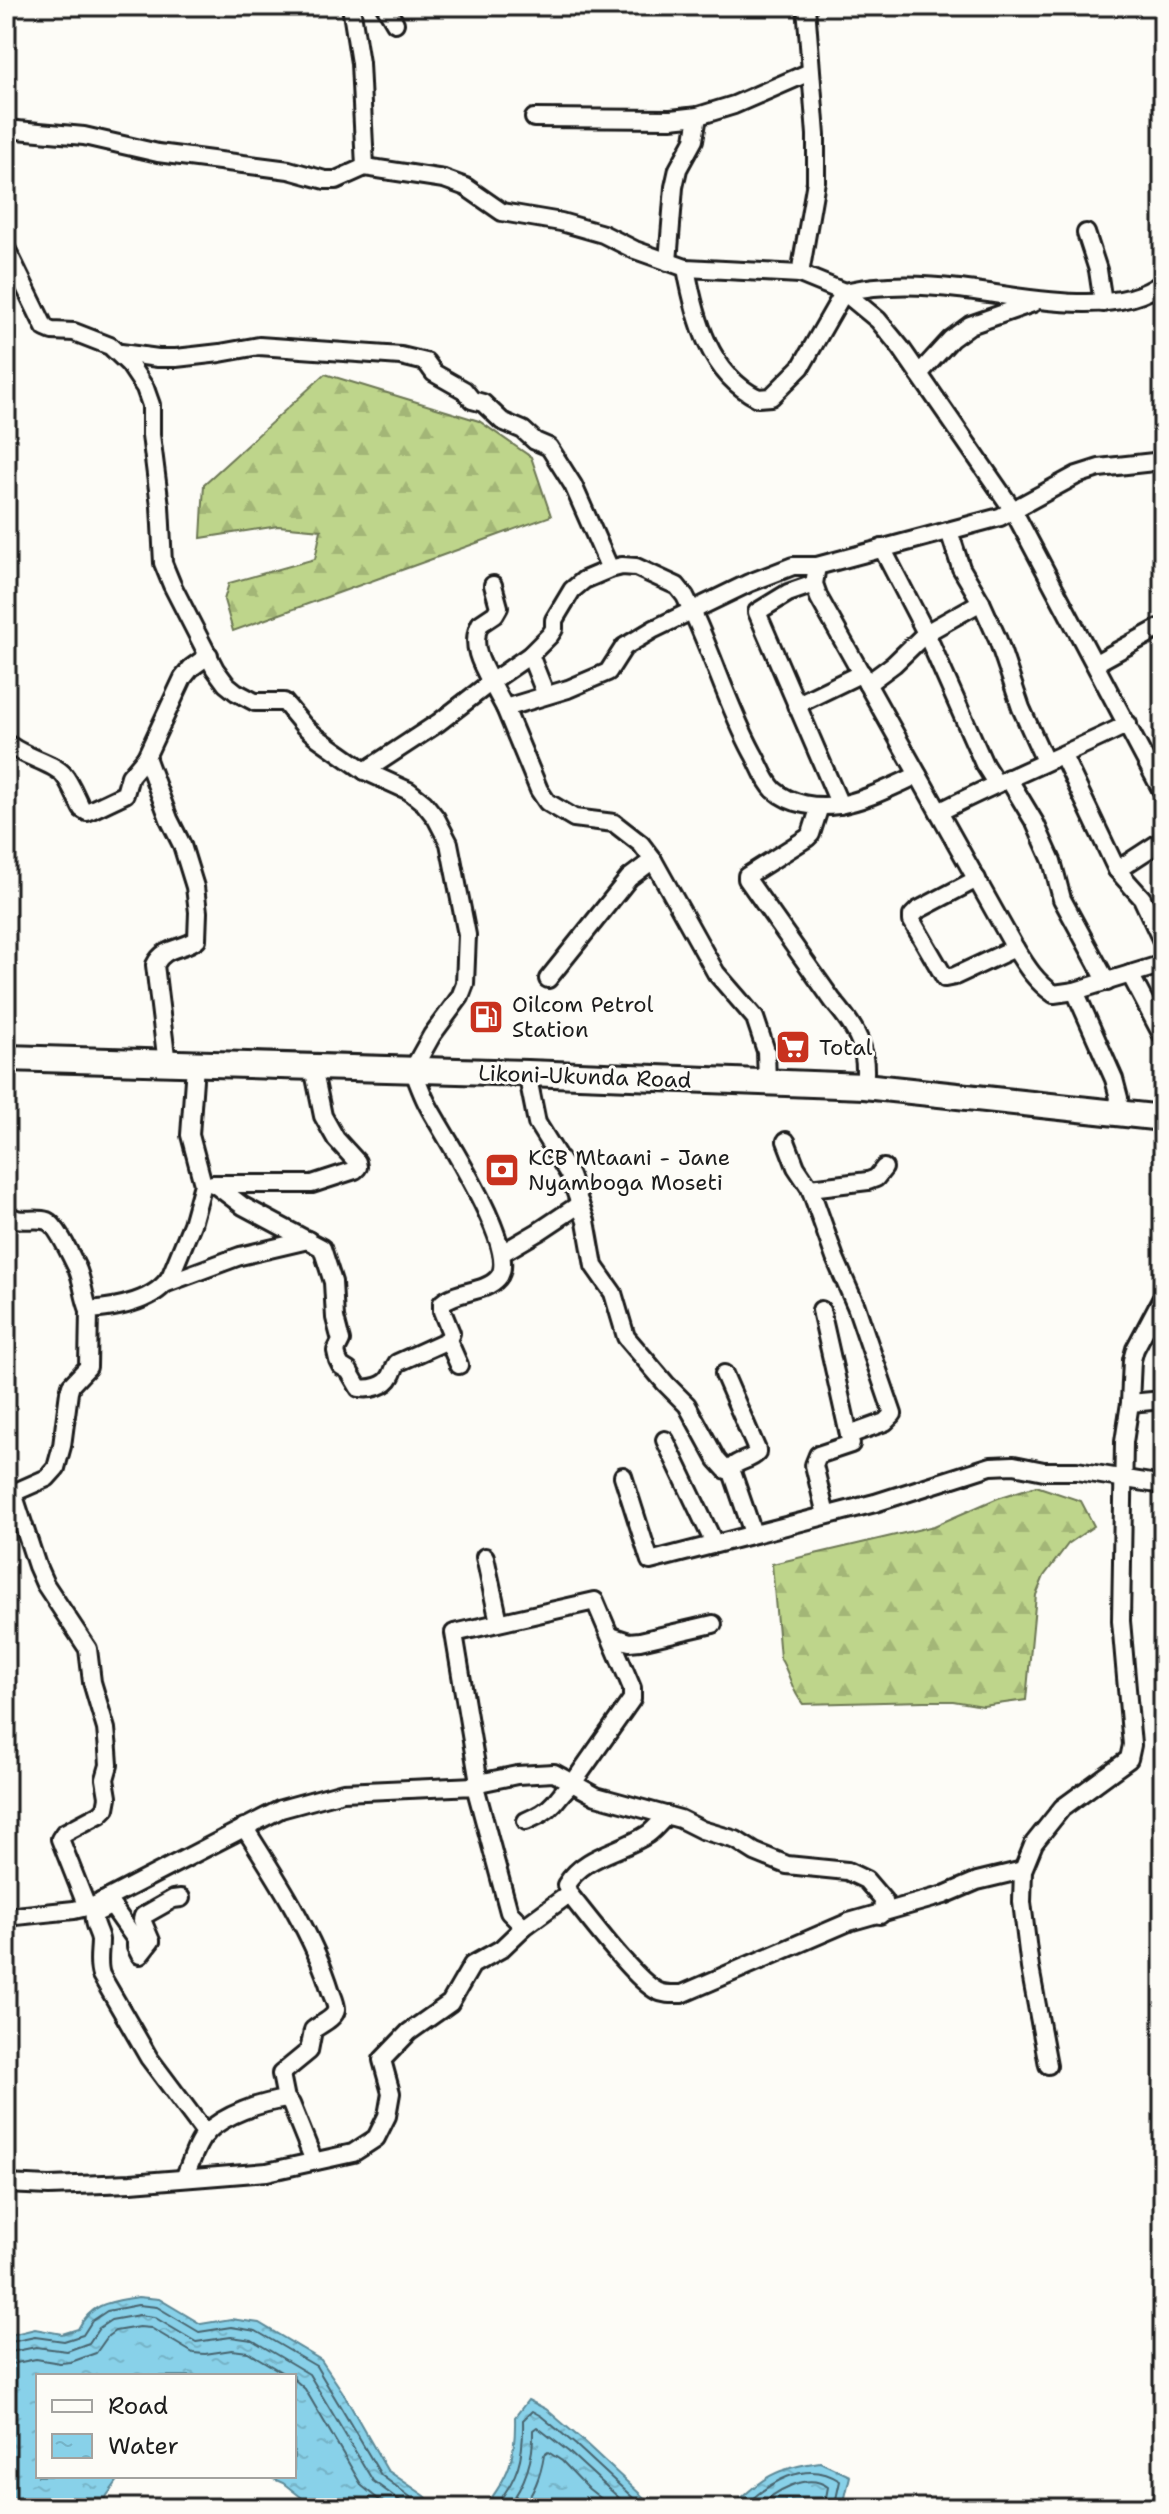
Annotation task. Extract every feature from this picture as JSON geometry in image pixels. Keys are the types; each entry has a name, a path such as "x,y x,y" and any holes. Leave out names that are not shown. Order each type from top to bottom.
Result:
{"highway":[{"name":"Likoni-Ukunda Road","path":"6,1058 864,1086 1163,1118"}],"street":[{"path":"351,6 360,63 365,167"},
{"path":"385,6 395,23"},
{"path":"800,274 816,181 816,135 806,6"},
{"path":"534,118 671,119 698,116 734,105 810,72"},
{"path":"668,262 674,187 678,169 694,140 698,116"},
{"path":"6,129 84,136 158,153 289,170 325,180 336,180 365,167 444,179 466,187 502,212 561,222 603,234 686,268 800,274 844,292 878,320 1013,510 1163,793"},
{"path":"1086,233 1098,270 1103,303"},
{"path":"6,248 45,328 74,332 121,353 150,397 163,563 220,677 236,692 255,702 284,702 318,738 365,771 409,791 436,818 449,843 467,935 464,990 432,1035 413,1069 428,1106 457,1153 487,1213 502,1253 503,1267 494,1281 443,1301 442,1311 451,1333 448,1340 397,1363 391,1376 383,1383 366,1390 357,1386 337,1356 341,1338 335,1318 336,1293 320,1245 243,1206 208,1184 190,1135 195,1065"},
{"path":"686,268 700,330 716,359 736,383 758,398 771,397 801,367 844,292 872,286 906,285 959,289 1038,301 1103,303 1119,301 1163,282"},
{"path":"919,374 944,345 970,325 1038,301"},
{"path":"121,353 176,358 259,346 401,356 426,362 434,373 464,390 472,400 483,403 502,421 549,447 573,485 610,569"},
{"path":"505,708 568,689 608,672 624,647 654,629 774,573 793,566 817,566 980,523 1013,510 1077,475 1099,468 1163,461"},
{"path":"949,531 961,568 998,640 1021,708 1045,761"},
{"path":"882,548 926,633 984,764 1002,780 1035,823 1052,861 1062,899 1107,982"},
{"path":"817,566 814,584 832,623 1015,948 1042,986 1054,994 1075,991 1163,964"},
{"path":"365,771 438,723 530,655 550,635 554,620 572,590 584,580 610,569 636,567 667,580 681,590 693,612 742,734 767,782 779,794 792,801 820,806 840,805 918,775"},
{"path":"814,584 788,593 757,612 840,805"},
{"path":"493,585 499,607 495,614 480,624 476,640 478,654 505,708 539,790 547,802 574,818 614,823 641,844 716,973 755,1018 766,1051 767,1083"},
{"path":"796,705 894,664 926,633 981,602"},
{"path":"1096,663 1163,626"},
{"path":"11,746 24,756 62,773 82,809 87,812 125,794 130,776 146,757 183,678 209,655"},
{"path":"530,655 546,695"},
{"path":"939,812 1002,780 1063,756 1128,724"},
{"path":"1063,756 1117,870 1142,898 1163,943"},
{"path":"146,757 182,845 197,898 197,939 164,953 155,965 167,1064"},
{"path":"820,806 811,834 755,869 747,879 848,1019 867,1063 864,1086"},
{"path":"1117,870 1163,840"},
{"path":"548,979 629,878 653,860"},
{"path":"977,879 918,910 912,921 945,978 1015,948"},
{"path":"1130,974 1163,1037"},
{"path":"1075,991 1114,1079 1119,1098 1116,1114"},
{"path":"208,1184 312,1184 358,1167 323,1116 313,1067"},
{"path":"527,1073 537,1123 562,1160 580,1204 594,1266 613,1293 626,1337 687,1405 717,1460 731,1471"},
{"path":"786,1141 796,1167 810,1188 835,1258 868,1335 893,1414 885,1422 849,1435"},
{"path":"810,1188 868,1181 876,1178 884,1168"},
{"path":"167,1283 208,1184"},
{"path":"502,1253 580,1204"},
{"path":"6,1212 14,1219 41,1220 54,1225 78,1269 89,1310 88,1367 71,1385 58,1464 47,1478 10,1494 45,1584 88,1649 92,1682 106,1729 109,1765 105,1779 106,1808 64,1833 60,1839 100,1904 136,1940 140,1955 151,1941 143,1916 173,1899 181,1898"},
{"path":"89,1310 133,1302 167,1283 240,1256 308,1240"},
{"path":"1048,2065 1030,1968 1022,1902 1023,1870 1034,1843 1062,1808 1129,1759 1132,1745 1121,1621 1120,1571 1124,1442 1132,1360 1163,1296"},
{"path":"821,1310 851,1444 818,1455 814,1463 826,1515"},
{"path":"448,1340 459,1365"},
{"path":"724,1374 757,1453 734,1464 731,1471 753,1533"},
{"path":"1130,1403 1163,1400"},
{"path":"665,1440 714,1543"},
{"path":"623,1476 650,1561 875,1503 991,1466 1077,1471 1163,1485"},
{"path":"485,1557 499,1622"},
{"path":"524,1927 509,1912 477,1785 453,1634 593,1601 597,1603 611,1636 633,1696 573,1783 542,1814 526,1821"},
{"path":"611,1636 629,1642 640,1641 713,1624"},
{"path":"6,1917 100,1904 281,1809 332,1794 477,1785 546,1772 554,1773 609,1801 667,1815 736,1840 755,1852 787,1865 847,1871 866,1880 884,1901 880,1915"},
{"path":"667,1815 649,1833 578,1869 566,1885 569,1894 649,1986 669,1995 682,1994 849,1922 944,1895 977,1881 1023,1870"},
{"path":"244,1827 303,1928 327,1977 337,2009 335,2015 313,2030 306,2055 281,2074 286,2099 291,2104 314,2161"},
{"path":"6,2184 49,2186 267,2172 353,2153 376,2138 385,2121 391,2098 382,2060 409,2032 450,2003 472,1965 507,1944 524,1927 569,1894"},
{"path":"100,1904 93,1924 100,1937 98,1962 101,1975 149,2058 206,2134"},
{"path":"507,1944 505,1922 509,1912"},
{"path":"184,2178 199,2144 225,2119 286,2099"}],"green space":[{"path":"325,374 479,421 531,457 551,516 233,631 224,600 229,583 315,559 321,530 278,526 201,538 204,484"},
{"path":"1036,1486 1081,1501 1094,1526 1068,1544 1044,1576 1036,1595 1026,1700 983,1706 953,1701 803,1704 780,1658 772,1564 934,1526 998,1498"}],"water":[{"path":"138,2297 159,2299 201,2324 231,2319 259,2323 321,2360 387,2470 425,2496 436,2508 315,2508 272,2478 296,2478 296,2374 36,2374 36,2478 120,2478 103,2501 92,2508 6,2508 6,2336 35,2329 62,2334 78,2329 96,2308"},
{"path":"528,2400 546,2409 655,2508 484,2508 500,2486 509,2466 515,2417"},
{"path":"820,2462 850,2476 844,2502 839,2508 731,2508 771,2476 792,2467"}],"place":[{"name":"Oilcom Petrol Station","path":"486,1017"},
{"name":"Total","path":"793,1047"},
{"name":"KCB Mtaani - Jane Nyamboga Moseti","path":"502,1170"}]}
